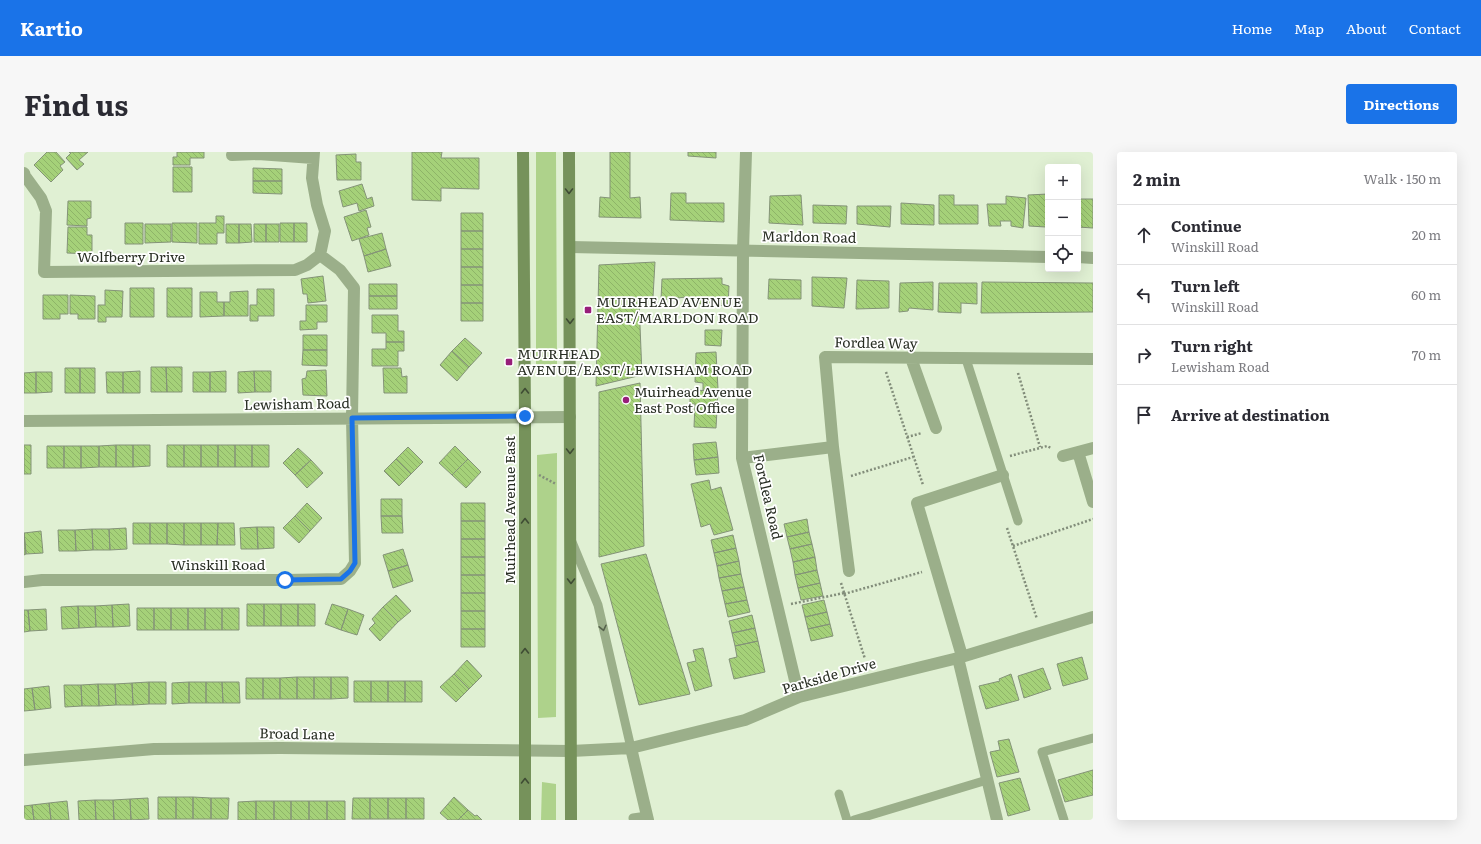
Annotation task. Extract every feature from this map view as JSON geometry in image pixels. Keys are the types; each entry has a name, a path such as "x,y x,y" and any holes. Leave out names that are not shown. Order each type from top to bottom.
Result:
{"street":[{"name":"Muirhead Avenue East","path":"523,152 525,416 525,820"},
{"path":"569,152 571,820"},
{"name":"Fordlea Road","path":"746,152 743,251 742,458 799,697"},
{"path":"232,155 258,153 313,155 312,178 317,205 325,231 320,255"},
{"name":"Wolfberry Drive","path":"24,173 41,198 46,211 44,272 295,270 307,265 320,255"},
{"name":"Marldon Road","path":"570,247 1045,257"},
{"name":"Winskill Road","path":"24,582 42,580 341,579 350,571 355,563 352,418 354,288 340,270 320,255"},
{"path":"1081,258 1093,258"},
{"name":"Fordlea Way","path":"849,571 833,446 826,357 1093,359"},
{"path":"911,358 936,428"},
{"name":"Lewisham Road","path":"24,421 525,416 570,417"},
{"path":"742,458 833,446"},
{"path":"1063,456 1093,448"},
{"path":"1078,452 1093,502"},
{"path":"997,820 960,657 917,502 1003,475"},
{"name":"Parkside Drive","path":"571,751 631,748 745,720 799,697 960,657 1093,617"},
{"name":"Broad Lane","path":"24,760 154,749 280,748 571,751"},
{"path":"631,748 648,818"}],"lane":[{"path":"966,359 1018,521"},
{"path":"571,539 598,605 631,748"},
{"path":"1064,820 1042,752 1093,738"},
{"path":"854,820 987,780"},
{"path":"839,794 847,820"},
{"path":"633,818 648,818"}],"path":[{"path":"882,358 927,499"},
{"path":"1014,359 1040,448"},
{"path":"998,459 1047,446 1063,456"},
{"path":"837,480 913,457"},
{"path":"525,473 536,473 559,485 571,485"},
{"path":"1012,546 1093,519"},
{"path":"1018,521 1006,526 1041,632"},
{"path":"778,607 844,594 936,568"},
{"path":"849,571 839,579 865,659"}],"green space":[{"path":"536,152 556,152 557,364 536,365"},
{"path":"557,453 556,717 538,718 537,455"},
{"path":"542,782 556,784 556,820 541,820"}],"building":[{"path":"47,152 56,152 65,162 60,166 63,170 51,182 34,165"},
{"path":"69,152 88,152 79,160 84,164 77,170 66,158 71,153"},
{"path":"177,152 204,152 204,158 190,158 190,165 173,165 173,157 177,157"},
{"path":"412,152 442,152 441,158 479,158 479,189 441,188 441,201 412,200"},
{"path":"610,152 630,152 630,198 640,197 641,218 599,217 600,197 610,198"},
{"path":"688,152 716,152 716,158 688,156"},
{"path":"356,154 356,162 361,162 361,180 337,180 336,155"},
{"path":"173,167 192,167 192,192 173,192"},
{"path":"253,168 282,169 282,181 253,181"},
{"path":"253,181 282,181 282,194 253,193"},
{"path":"362,184 367,199 372,197 374,206 359,211 357,203 343,207 339,191"},
{"path":"671,193 686,193 686,203 724,203 724,222 670,220"},
{"path":"1045,194 1045,227 1029,226 1028,195"},
{"path":"801,195 803,225 769,223 770,196"},
{"path":"939,195 954,195 954,205 978,205 978,224 939,224"},
{"path":"1006,196 1026,198 1023,228 1011,226 1011,221 1000,221 1001,226 989,226 987,204 1006,204"},
{"path":"1081,199 1093,199 1093,228 1081,227"},
{"path":"68,201 91,201 91,218 87,219 87,226 67,225"},
{"path":"901,203 934,205 934,225 901,224"},
{"path":"813,205 847,206 846,224 813,223"},
{"path":"857,206 891,206 890,227 857,224"},
{"path":"366,210 371,227 367,228 369,235 352,241 344,217"},
{"path":"461,213 483,213 483,231 461,231"},
{"path":"216,216 224,216 224,233 217,233 217,244 199,244 199,223 216,223"},
{"path":"125,223 143,223 143,244 125,244"},
{"path":"172,223 197,223 197,243 172,242"},
{"path":"280,223 294,223 294,242 280,242"},
{"path":"294,223 307,223 307,242 294,242"},
{"path":"145,224 171,224 171,242 145,243"},
{"path":"226,224 239,224 239,243 226,243"},
{"path":"239,224 251,224 252,242 239,243"},
{"path":"254,224 266,224 266,242 254,242"},
{"path":"266,224 279,224 279,242 266,242"},
{"path":"68,227 87,227 87,235 92,235 92,254 67,253"},
{"path":"461,231 483,231 483,249 461,249"},
{"path":"382,233 386,249 364,256 359,239"},
{"path":"386,249 391,266 368,272 364,256"},
{"path":"461,249 483,249 483,267 461,267"},
{"path":"655,262 653,297 639,301 642,375 596,386 599,265"},
{"path":"461,267 483,267 483,285 461,285"},
{"path":"323,276 326,301 308,303 307,294 303,294 301,279"},
{"path":"812,277 847,278 844,308 812,306"},
{"path":"722,278 722,284 729,286 728,306 686,302 686,297 661,300 662,279"},
{"path":"769,279 801,280 801,299 768,299"},
{"path":"857,280 889,281 889,308 856,309"},
{"path":"933,282 933,310 909,308 908,311 899,312 900,283"},
{"path":"982,282 1093,283 1093,312 981,313"},
{"path":"939,283 977,283 977,304 961,303 961,313 938,312"},
{"path":"369,284 397,284 397,296 369,296"},
{"path":"461,285 483,285 483,303 461,303"},
{"path":"130,288 154,288 154,317 130,317"},
{"path":"167,288 192,288 192,317 167,317"},
{"path":"257,289 274,289 274,316 258,316 258,321 250,321 250,305 257,305"},
{"path":"105,290 123,291 122,317 106,317 106,322 98,322 98,305 105,305"},
{"path":"248,291 248,316 224,316 224,302 230,302 230,292"},
{"path":"200,292 217,292 217,302 224,302 224,316 200,317"},
{"path":"43,295 68,295 68,314 60,314 60,319 43,319"},
{"path":"70,295 95,296 95,319 78,319 78,314 70,314"},
{"path":"369,296 397,296 397,309 369,309"},
{"path":"461,303 483,303 483,321 461,321"},
{"path":"306,305 327,305 327,322 317,322 317,329 300,330 300,321 306,321"},
{"path":"372,315 398,315 398,331 404,331 404,342 386,342 386,333 372,333"},
{"path":"705,330 722,330 721,346 705,345"},
{"path":"303,335 327,335 327,350 303,350"},
{"path":"465,338 482,353 469,367 452,351"},
{"path":"386,342 404,342 404,351 398,351 398,366 372,366 372,349 386,349"},
{"path":"303,350 327,350 327,366 302,365"},
{"path":"452,351 469,367 457,381 440,365"},
{"path":"716,352 718,389 703,390 703,383 695,382 696,353"},
{"path":"151,367 166,367 167,392 151,392"},
{"path":"166,367 182,367 182,392 167,392"},
{"path":"65,368 80,368 80,393 65,393"},
{"path":"80,368 95,368 95,393 80,393"},
{"path":"383,368 401,368 402,377 407,376 407,393 384,393"},
{"path":"326,370 327,396 303,395 302,379 306,378 307,371"},
{"path":"140,371 140,393 123,393 123,372"},
{"path":"226,371 226,392 210,392 210,372"},
{"path":"254,371 271,371 271,392 255,392"},
{"path":"254,371 255,392 238,393 238,372"},
{"path":"36,372 52,372 52,392 36,393"},
{"path":"36,372 36,393 24,393 24,373"},
{"path":"106,372 123,372 123,393 107,393"},
{"path":"193,372 210,372 210,392 193,392"},
{"path":"640,383 644,546 599,557 599,392"},
{"path":"690,390 718,391 716,428 694,427 695,404 690,404"},
{"path":"716,442 718,457 694,460 693,444"},
{"path":"24,445 31,445 31,474 24,474"},
{"path":"116,445 116,467 99,467 99,446"},
{"path":"116,445 133,445 133,467 116,467"},
{"path":"133,445 150,445 150,466 133,467"},
{"path":"167,445 184,445 184,467 167,467"},
{"path":"184,445 201,445 201,467 184,467"},
{"path":"201,445 218,445 218,467 201,467"},
{"path":"218,445 235,445 235,467 218,467"},
{"path":"235,445 252,445 252,467 235,467"},
{"path":"252,445 269,445 269,467 252,467"},
{"path":"47,446 64,446 64,468 47,468"},
{"path":"64,446 81,446 81,468 64,468"},
{"path":"81,446 99,446 99,467 81,468"},
{"path":"455,446 468,459 452,475 439,463"},
{"path":"408,447 423,462 411,474 396,459"},
{"path":"298,448 311,460 295,475 283,463"},
{"path":"718,457 719,473 696,475 694,460"},
{"path":"396,459 411,474 399,486 384,471"},
{"path":"468,459 481,472 466,488 452,475"},
{"path":"311,460 323,473 307,488 295,475"},
{"path":"709,480 711,490 721,487 733,530 714,535 710,524 701,527 691,484"},
{"path":"381,499 402,499 402,516 381,516"},
{"path":"307,503 322,518 310,531 295,516"},
{"path":"461,503 485,503 485,521 461,521"},
{"path":"295,516 310,531 299,543 283,528"},
{"path":"381,516 402,516 403,533 382,533"},
{"path":"807,519 809,532 787,537 784,524"},
{"path":"461,521 485,521 485,539 461,539"},
{"path":"133,523 150,523 150,544 133,544"},
{"path":"150,523 167,523 167,544 150,544"},
{"path":"167,523 184,523 184,545 167,544"},
{"path":"184,523 201,523 201,545 184,545"},
{"path":"201,523 218,523 217,545 201,545"},
{"path":"218,523 234,523 235,545 217,545"},
{"path":"257,527 274,527 274,548 258,549"},
{"path":"257,527 258,549 241,549 240,528"},
{"path":"126,528 127,549 110,550 109,529"},
{"path":"92,529 93,550 76,551 75,530"},
{"path":"92,529 109,529 110,550 93,550"},
{"path":"58,530 75,530 76,551 59,551"},
{"path":"41,531 43,553 26,554 24,533"},
{"path":"809,532 812,544 790,549 787,537"},
{"path":"24,533 26,554 24,555"},
{"path":"733,535 736,548 714,553 711,540"},
{"path":"461,539 485,539 485,557 461,557"},
{"path":"812,544 815,557 793,562 790,549"},
{"path":"736,548 739,561 717,566 714,553"},
{"path":"403,549 408,565 388,571 383,555"},
{"path":"646,554 690,694 639,705 601,564"},
{"path":"461,557 485,557 485,575 461,575"},
{"path":"815,557 817,570 795,575 793,562"},
{"path":"739,561 741,574 719,578 717,566"},
{"path":"408,565 413,581 393,588 388,571"},
{"path":"817,570 820,583 798,588 795,575"},
{"path":"741,574 744,587 722,591 719,578"},
{"path":"461,575 485,575 485,593 461,593"},
{"path":"820,583 823,596 801,600 798,588"},
{"path":"744,587 747,600 725,604 722,591"},
{"path":"461,593 485,593 485,611 461,611"},
{"path":"396,595 411,611 398,622 383,607"},
{"path":"747,600 750,612 728,617 725,604"},
{"path":"824,600 827,612 805,617 802,605"},
{"path":"129,604 130,626 113,627 112,605"},
{"path":"247,604 264,604 264,626 247,626"},
{"path":"264,604 281,604 281,626 264,626"},
{"path":"281,604 298,604 298,626 281,626"},
{"path":"298,604 315,604 315,626 298,626"},
{"path":"332,604 348,609 341,630 325,624"},
{"path":"112,605 113,627 96,627 95,606"},
{"path":"78,606 79,628 62,629 61,607"},
{"path":"78,606 95,606 96,627 79,628"},
{"path":"383,607 398,622 380,641 369,629 375,623 372,619"},
{"path":"137,608 154,608 154,630 137,630"},
{"path":"154,608 171,608 171,630 154,630"},
{"path":"171,608 188,608 188,630 171,630"},
{"path":"188,608 205,608 205,630 188,630"},
{"path":"205,608 222,608 222,630 205,630"},
{"path":"222,608 239,608 239,630 222,630"},
{"path":"46,609 47,630 30,631 28,610"},
{"path":"348,609 364,615 357,635 341,630"},
{"path":"24,610 28,610 30,631 24,632"},
{"path":"461,611 485,611 485,629 461,629"},
{"path":"827,612 830,624 808,629 805,617"},
{"path":"752,615 755,628 732,633 729,621"},
{"path":"830,624 833,636 811,641 808,629"},
{"path":"755,628 758,641 735,646 732,633"},
{"path":"461,629 485,629 485,647 461,647"},
{"path":"758,641 765,672 734,679 729,659 737,657 735,646"},
{"path":"703,648 712,686 695,691 687,663 696,661 693,650"},
{"path":"1082,657 1088,679 1063,686 1057,664"},
{"path":"467,660 482,676 469,689 454,674"},
{"path":"1043,668 1051,689 1024,698 1018,676"},
{"path":"454,674 469,689 456,702 440,687"},
{"path":"1011,674 1019,700 986,709 979,686 1000,681 999,679"},
{"path":"297,677 297,699 280,699 280,678"},
{"path":"297,677 314,677 314,699 297,699"},
{"path":"314,677 331,677 331,699 314,699"},
{"path":"331,677 348,677 348,698 331,699"},
{"path":"246,678 263,678 263,699 246,699"},
{"path":"263,678 280,678 280,699 263,699"},
{"path":"354,681 371,681 371,702 354,702"},
{"path":"371,681 388,681 388,702 371,702"},
{"path":"388,681 405,681 405,702 388,702"},
{"path":"405,681 422,681 422,702 405,702"},
{"path":"149,682 166,682 166,704 149,704"},
{"path":"149,682 149,704 133,705 132,683"},
{"path":"189,682 189,703 172,704 172,683"},
{"path":"189,682 206,682 206,703 189,703"},
{"path":"206,682 222,682 223,703 206,703"},
{"path":"222,682 239,682 240,703 223,703"},
{"path":"132,683 133,705 116,705 115,684"},
{"path":"98,684 99,706 82,706 81,685"},
{"path":"98,684 115,684 116,705 99,706"},
{"path":"64,685 81,685 82,706 65,707"},
{"path":"49,686 51,708 35,710 32,688"},
{"path":"32,688 35,710 24,711 24,689"},
{"path":"1009,739 1019,772 997,777 990,752 1000,750 998,741"},
{"path":"1093,770 1093,795 1065,802 1058,780"},
{"path":"1020,778 1030,810 1008,816 999,783"},
{"path":"158,797 176,797 176,819 158,819"},
{"path":"176,797 193,797 193,819 176,819"},
{"path":"193,797 211,798 211,819 193,819"},
{"path":"454,797 468,810 458,820 448,820 440,813"},
{"path":"148,798 149,819 131,820 130,799"},
{"path":"211,798 229,798 228,819 211,819"},
{"path":"353,798 370,798 370,819 352,819"},
{"path":"370,798 388,798 388,819 370,819"},
{"path":"388,798 406,798 406,819 388,819"},
{"path":"406,798 424,798 424,819 406,819"},
{"path":"130,799 131,820 114,820 113,800"},
{"path":"95,800 113,800 114,820 96,820"},
{"path":"95,800 96,820 79,820 78,801"},
{"path":"67,801 69,820 51,820 49,803"},
{"path":"256,801 274,801 274,820 256,820"},
{"path":"256,801 256,820 238,820 238,802"},
{"path":"274,801 291,801 291,820 274,820"},
{"path":"291,801 309,801 309,820 291,820"},
{"path":"309,801 327,801 327,820 309,820"},
{"path":"327,801 345,801 345,820 327,820"},
{"path":"49,803 51,820 34,820 32,805"},
{"path":"32,805 34,820 24,820 24,806"},
{"path":"468,810 475,816 477,815 482,820 458,820"}],"place":[{"name":"MUIRHEAD AVENUE EAST/MARLDON ROAD","path":"588,310"},
{"name":"MUIRHEAD AVENUE/EAST/LEWISHAM ROAD","path":"509,362"},
{"name":"Muirhead Avenue East Post Office","path":"626,400"}],"route":[{"path":"285,580 341,579 350,571 355,563 352,418 525,416"}]}
